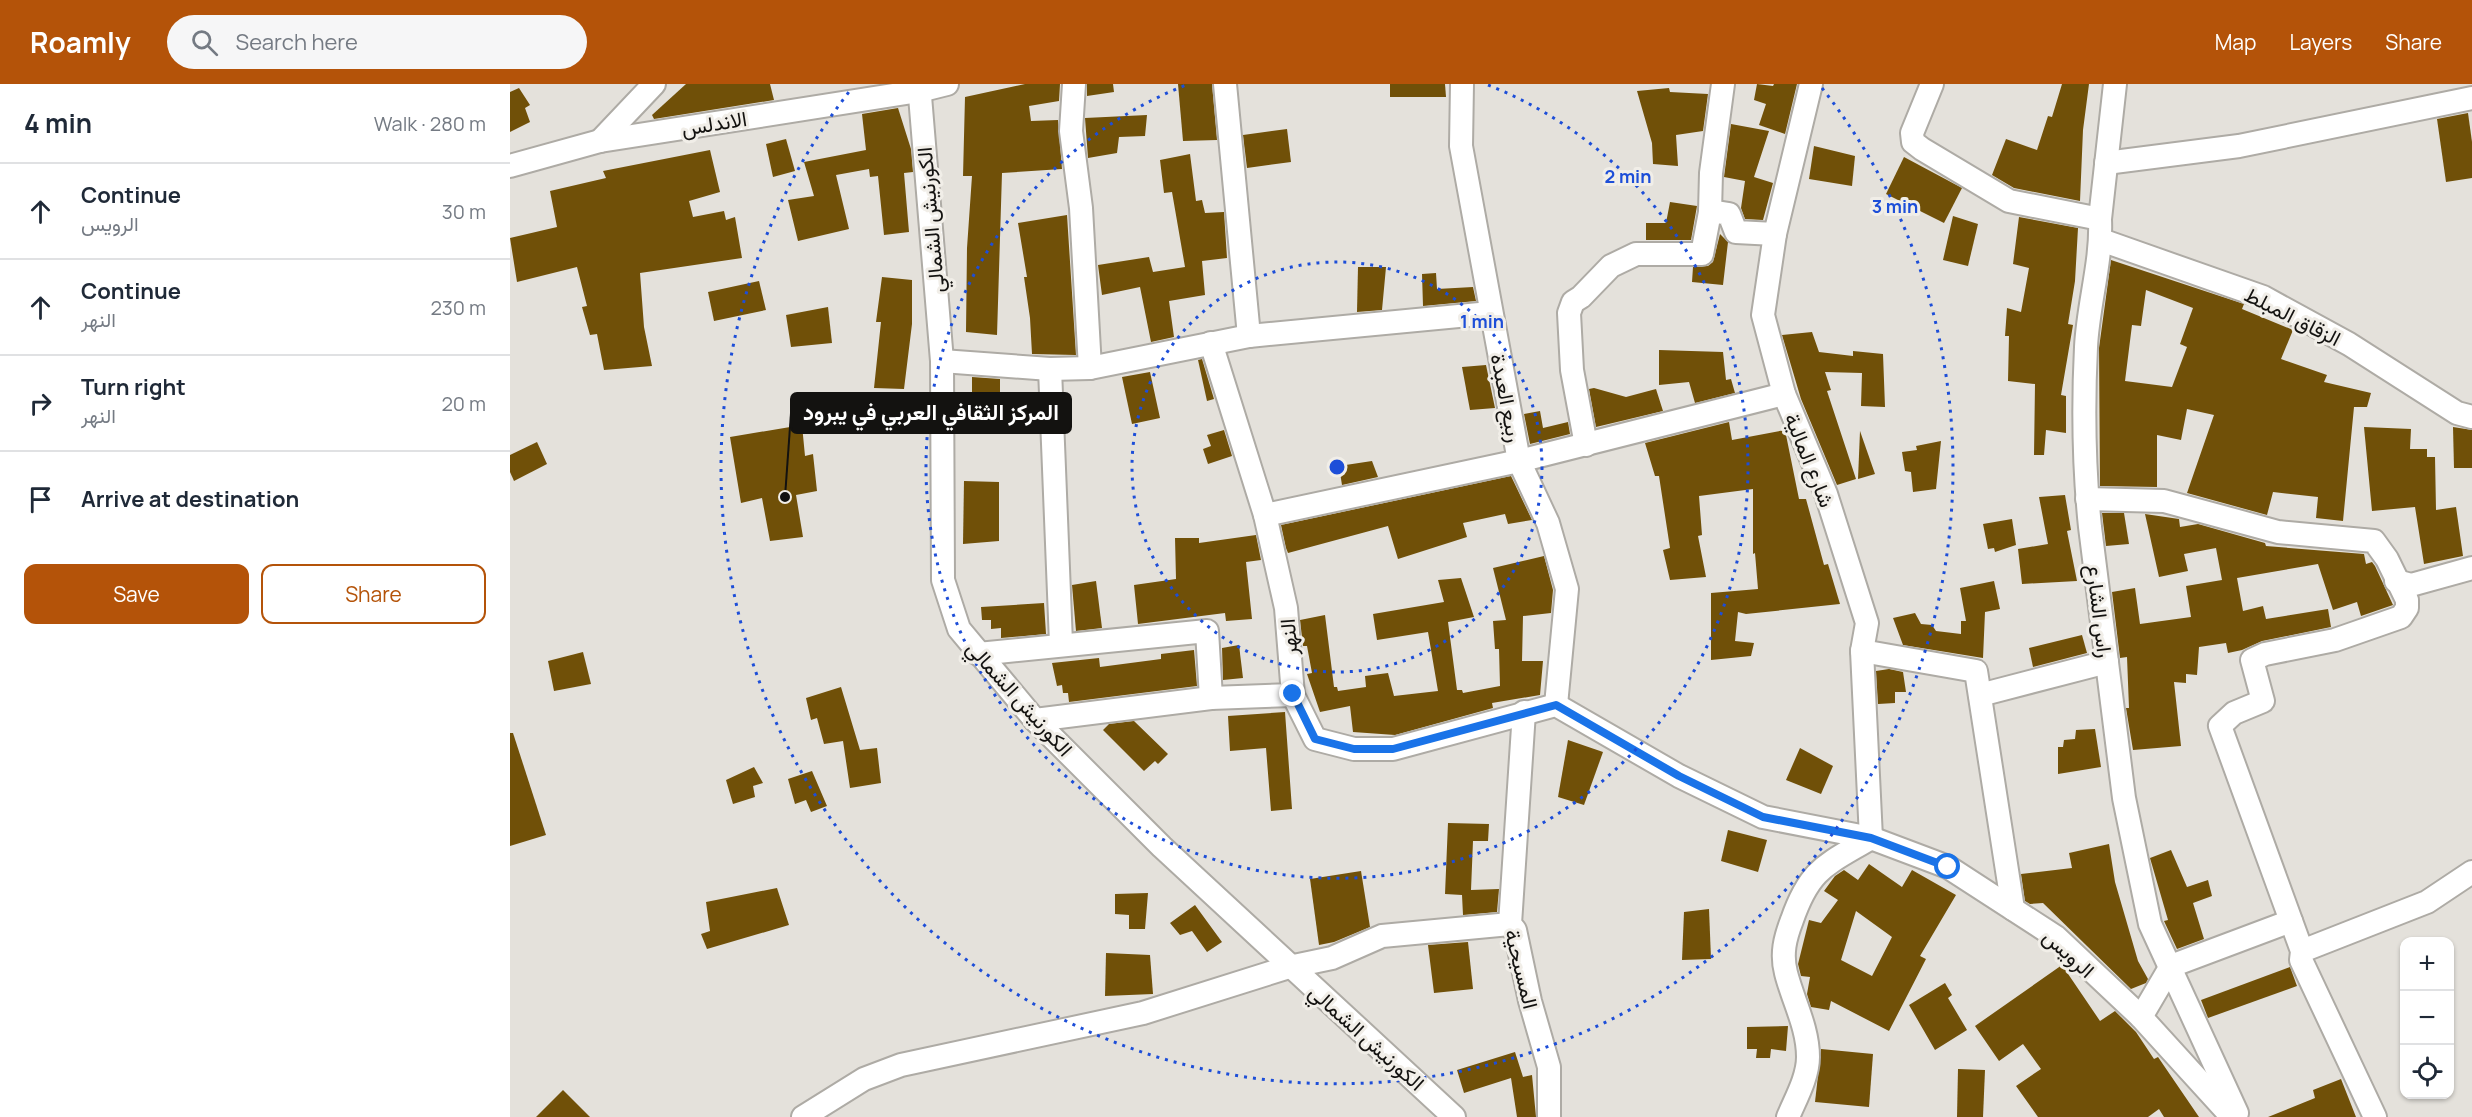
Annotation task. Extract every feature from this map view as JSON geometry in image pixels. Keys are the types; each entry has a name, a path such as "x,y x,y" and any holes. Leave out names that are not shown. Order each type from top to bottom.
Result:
{"street":[{"path":"600,141 654,84"},
{"name":"الاندلس","path":"510,166 600,141 947,84"},
{"path":"1074,84 1071,131 1081,208 1090,368"},
{"path":"1224,84 1249,336"},
{"name":"ربيع العبدة","path":"1462,84 1461,146 1519,461 1548,523 1567,589 1556,705"},
{"path":"1586,445 1572,370 1569,313 1573,302 1611,266 1636,254 1702,254 1710,211 1711,173 1723,84"},
{"name":"شارع المالية","path":"1811,84 1775,234 1763,315 1784,394 1826,494 1867,623 1862,651 1871,838"},
{"name":"راس الشارع","path":"2115,84 2101,229 2086,345 2087,499 2124,798 2150,924 2239,1117"},
{"name":"الزقاق المبلط","path":"1930,85 1912,133 1913,142 1922,149 2009,201 2101,229 2264,297 2349,344 2457,413 2472,417"},
{"name":"الكورنيش الشمالي","path":"919,87 942,361 943,580 959,629 1035,720 1162,847 1454,1117"},
{"path":"2106,162 2239,146 2472,99"},
{"path":"1710,211 1729,214 1736,232 1775,234"},
{"path":"942,361 1050,369 1090,368 1249,336 1490,313"},
{"name":"النهر","path":"1211,343 1265,514 1286,608 1293,694 1315,739 1354,749 1393,749 1471,730 1524,712 1556,705"},
{"path":"1050,369 1061,643"},
{"path":"1265,514 1519,461 1784,394"},
{"path":"2087,499 2164,501 2278,532 2374,542 2386,559 2407,600 2407,608 2401,617 2335,640 2265,654 2252,660 2263,701 2234,713 2220,726 2302,951 2301,960 2375,1117"},
{"path":"2396,581 2411,585 2472,568"},
{"path":"978,654 1061,643 1207,630 1211,698"},
{"path":"1862,651 1976,671 2013,909"},
{"path":"1980,695 2107,662"},
{"path":"1035,720 1211,698 1293,694"},
{"path":"1556,705 1679,776 1763,817 1871,838"},
{"name":"المسيحية","path":"1524,712 1510,924 1515,930 1530,1001 1549,1067 1549,1117"},
{"path":"1788,1117 1803,1080 1808,1059 1807,1037 1786,973 1784,940 1802,892 1812,877 1871,838"},
{"name":"الرويس","path":"1871,838 1948,867 2056,937 2141,1017 2232,1117"},
{"path":"2302,951 2427,902 2472,872"},
{"path":"2141,1017 2171,966 2291,921"},
{"path":"803,1117 864,1079 901,1065 1143,1013 1290,967 1332,958 1382,936 1510,924"}],"building":[{"path":"686,84 770,84 774,100 654,119 652,115"},
{"path":"1025,84 1060,84 1059,101 1029,106 1031,121 1058,120 1062,169 1002,173 997,335 966,332 967,248 972,176 963,176 965,97"},
{"path":"1087,84 1113,84 1114,92 1087,96"},
{"path":"1178,84 1212,84 1217,140 1183,141"},
{"path":"1390,84 1445,84 1446,97 1390,97"},
{"path":"1757,84 1773,86 1774,84 1797,84 1785,134 1759,125 1766,104 1754,100"},
{"path":"2062,84 2089,84 2083,130 2080,201 2014,188 1992,175 2006,139 2037,150 2048,116 2052,117"},
{"path":"519,88 530,105 525,108 530,122 510,132 510,92"},
{"path":"1669,88 1670,92 1708,94 1703,131 1676,135 1678,166 1653,164 1652,143 1637,91"},
{"path":"898,108 911,149 913,172 904,173 909,232 884,235 878,176 870,177 869,169 836,175 849,229 798,241 788,200 814,196 804,162 866,150 862,114"},
{"path":"2468,113 2472,142 2472,178 2446,182 2437,119"},
{"path":"1147,115 1145,136 1119,137 1117,153 1088,158 1085,118"},
{"path":"1731,124 1769,131 1754,177 1773,183 1763,220 1745,219 1741,208 1745,181 1724,177"},
{"path":"1287,129 1291,162 1247,168 1243,135"},
{"path":"786,139 795,171 773,177 766,144"},
{"path":"1814,146 1855,156 1852,186 1809,179"},
{"path":"710,150 720,192 689,201 693,217 724,211 726,220 735,217 742,258 640,273 644,327 652,366 604,370 597,334 590,335 582,307 587,306 577,267 517,282 510,238 557,227 550,191 606,178 603,171"},
{"path":"1190,154 1196,201 1202,200 1205,213 1224,212 1227,258 1202,261 1205,295 1169,301 1174,337 1151,342 1140,287 1102,295 1098,265 1149,257 1153,272 1185,267 1172,192 1164,193 1160,160"},
{"path":"1904,157 1962,188 1944,223 1886,194"},
{"path":"1670,202 1697,206 1691,240 1646,240 1646,223 1666,223"},
{"path":"1067,215 1076,355 1032,354 1024,277 1027,277 1018,223"},
{"path":"1953,216 1978,224 1968,266 1943,260"},
{"path":"2019,217 2078,228 2075,281 2068,324 2073,325 2061,395 2066,396 2066,433 2046,430 2044,455 2034,455 2035,384 2008,381 2009,336 2005,336 2007,308 2021,312 2029,268 2013,264"},
{"path":"1720,234 1728,242 1723,285 1692,282 1693,267 1708,266 1713,262"},
{"path":"2111,260 2244,304 2242,309 2293,330 2281,359 2327,375 2324,382 2371,393 2367,407 2354,407 2343,521 2316,518 2318,497 2273,492 2267,515 2187,493 2214,415 2187,409 2181,440 2157,435 2157,487 2100,486 2099,348","holes":["2146,290 2193,308 2180,344 2187,347 2172,387 2125,381 2132,325 2141,326"]},
{"path":"1358,267 1386,267 1382,310 1357,312"},
{"path":"1436,273 1437,289 1473,287 1476,301 1423,306 1422,274"},
{"path":"882,277 912,280 912,324 904,389 874,388 881,322 876,322"},
{"path":"759,281 766,310 714,321 708,292"},
{"path":"828,307 832,343 791,347 786,315"},
{"path":"1812,332 1819,352 1853,356 1853,351 1883,354 1885,407 1861,406 1862,373 1825,372 1831,390 1827,391 1856,479 1837,485 1801,399 1782,335"},
{"path":"1659,350 1723,352 1726,380 1731,379 1735,393 1695,403 1689,382 1659,385"},
{"path":"1202,359 1214,399 1207,401 1198,360"},
{"path":"1486,365 1495,408 1470,410 1462,367"},
{"path":"1150,372 1160,418 1132,424 1122,377"},
{"path":"972,377 1000,379 1000,416 972,415"},
{"path":"1594,388 1626,397 1656,389 1663,411 1596,427 1589,389"},
{"path":"1540,411 1543,428 1568,422 1570,434 1530,444 1524,414"},
{"path":"1729,422 1732,440 1785,430 1799,499 1806,499 1824,565 1828,564 1840,604 1746,614 1738,612 1735,641 1754,643 1751,656 1711,660 1711,593 1758,589 1755,553 1753,554 1753,489 1699,496 1702,535 1698,536 1706,577 1670,580 1663,550 1670,548 1659,476 1655,476 1645,443"},
{"path":"802,425 805,456 813,454 817,491 796,495 803,537 770,541 762,498 741,503 730,437"},
{"path":"2364,427 2411,429 2410,449 2427,449 2427,457 2435,457 2436,510 2456,507 2463,556 2424,564 2415,507 2372,511"},
{"path":"2453,427 2472,430 2472,468 2454,468"},
{"path":"1224,430 1232,456 1208,464 1203,449 1211,446 1207,435"},
{"path":"1860,431 1875,474 1858,479"},
{"path":"1941,441 1936,489 1913,492 1911,472 1905,471 1902,452 1917,450 1916,446"},
{"path":"537,442 547,464 514,481 510,472 510,455"},
{"path":"1372,461 1378,477 1342,485 1339,466"},
{"path":"1511,476 1532,520 1508,524 1505,514 1463,523 1467,537 1398,559 1388,526 1288,553 1286,548 1281,525"},
{"path":"964,481 999,482 999,541 963,544"},
{"path":"2065,495 2071,530 2067,531 2077,581 2022,584 2018,549 2048,544 2039,497"},
{"path":"2102,513 2124,513 2129,544 2106,546"},
{"path":"2145,514 2179,519 2180,527 2198,524 2265,543 2266,546 2364,554 2366,564 2372,562 2375,566 2393,605 2361,616 2357,602 2333,610 2318,564 2237,578 2243,611 2263,606 2266,619 2328,609 2331,627 2262,641 2242,650 2228,653 2226,643 2199,647 2197,675 2186,674 2186,683 2174,682 2181,746 2133,750 2126,708 2129,708 2127,657 2120,658 2112,592 2135,588 2140,624 2191,617 2186,586 2222,580 2216,548 2184,554 2188,571 2159,577"},
{"path":"2012,519 2016,545 1995,552 1994,548 1988,549 1983,524"},
{"path":"1256,535 1261,560 1246,562 1252,619 1226,621 1225,613 1138,624 1134,585 1176,579 1175,538 1199,538 1199,543"},
{"path":"1544,556 1553,590 1551,613 1523,616 1522,661 1543,661 1540,695 1492,703 1493,708 1395,735 1353,732 1350,706 1320,712 1307,674 1312,673 1307,646 1303,646 1300,620 1325,615 1334,687 1337,687 1338,691 1366,687 1365,676 1388,673 1394,696 1438,691 1428,632 1377,640 1373,614 1444,602 1438,580 1461,578 1474,617 1448,622 1457,690 1462,690 1463,693 1500,686 1499,649 1495,649 1493,621 1506,620 1493,568"},
{"path":"1096,581 1102,628 1076,631 1072,585"},
{"path":"1994,581 2000,609 1985,612 1983,658 1903,645 1893,618 1915,613 1921,624 1932,625 1936,631 1961,634 1961,621 1966,621 1960,588"},
{"path":"1044,603 1046,634 1001,638 1001,628 991,629 991,620 982,620 981,607"},
{"path":"2082,635 2087,653 2033,667 2029,648"},
{"path":"1239,645 1243,678 1223,680 1222,648"},
{"path":"1194,650 1197,686 1069,702 1068,693 1063,693 1062,685 1057,686 1052,663 1099,658 1100,667 1161,659 1161,654"},
{"path":"583,652 591,684 554,691 548,661"},
{"path":"1889,669 1903,672 1906,692 1895,692 1895,703 1878,704 1876,671"},
{"path":"841,687 860,750 877,748 881,783 850,788 843,741 824,744 817,718 811,720 806,698"},
{"path":"1285,712 1292,809 1271,811 1266,748 1230,751 1228,716"},
{"path":"1134,721 1168,754 1158,764 1155,761 1144,771 1103,730 1109,724"},
{"path":"2095,729 2101,767 2058,774 2058,747 2063,747 2064,740 2075,739 2076,730"},
{"path":"510,733 513,733 546,835 510,846"},
{"path":"1568,740 1603,752 1584,805 1558,797"},
{"path":"1800,748 1833,766 1821,794 1786,780"},
{"path":"754,767 763,783 753,786 755,797 733,804 726,780"},
{"path":"812,771 827,806 811,812 806,800 795,804 788,779"},
{"path":"1448,823 1489,824 1488,841 1473,841 1471,890 1499,889 1497,912 1463,915 1462,895 1445,894"},
{"path":"1728,830 1767,840 1758,872 1721,861"},
{"path":"2109,844 2115,882 2138,961 2148,979 2146,983 2131,989 2043,903 2030,904 2025,901 2021,874 2072,868 2069,853"},
{"path":"2171,850 2187,887 2208,880 2212,896 2193,903 2204,939 2177,949 2164,921 2168,920 2150,858"},
{"path":"1869,864 1902,887 1912,870 1956,895 1920,956 1926,959 1889,1031 1831,1001 1829,1010 1811,1007 1807,994 1810,977 1801,976 1798,964 1809,920 1821,923 1838,900 1824,891 1835,876 1844,870 1858,880","holes":["1856,911 1892,937 1872,976 1841,960"]},
{"path":"1361,871 1370,927 1334,942 1319,945 1310,879"},
{"path":"777,888 789,925 707,949 701,934 710,931 706,902"},
{"path":"1148,893 1145,929 1129,929 1129,915 1115,914 1115,894"},
{"path":"1195,905 1222,942 1207,952 1192,931 1180,935 1170,923"},
{"path":"1709,909 1711,959 1682,960 1684,912"},
{"path":"1468,942 1473,989 1434,993 1428,945"},
{"path":"1106,953 1150,955 1153,994 1105,996"},
{"path":"2062,965 2100,1021 2115,1011 2136,1032 2154,1059 2158,1057 2199,1117 2164,1117 2159,1109 2148,1117 2038,1117 2016,1086 2041,1069 2023,1044 1999,1061 1975,1026"},
{"path":"2290,967 2297,986 2208,1018 2201,1000"},
{"path":"1945,983 1952,995 1948,998 1967,1030 1935,1050 1909,1005"},
{"path":"1788,1026 1786,1051 1771,1049 1770,1058 1756,1058 1757,1049 1747,1049 1747,1027"},
{"path":"1821,1049 1873,1054 1869,1107 1815,1102"},
{"path":"1515,1052 1523,1077 1532,1075 1536,1117 1517,1117 1511,1078 1464,1093 1457,1070"},
{"path":"1958,1069 1985,1070 1983,1117 1957,1117"},
{"path":"2341,1079 2356,1117 2268,1117 2315,1098 2313,1090"},
{"path":"563,1090 590,1117 536,1117"}],"place":[{"name":"المركز الثقافي العربي في يبرود","path":"785,497"}],"route":[{"path":"1293,694 1315,739 1354,749 1393,749 1471,730 1524,712 1556,705 1679,776 1763,817 1871,838 1948,867"}]}
